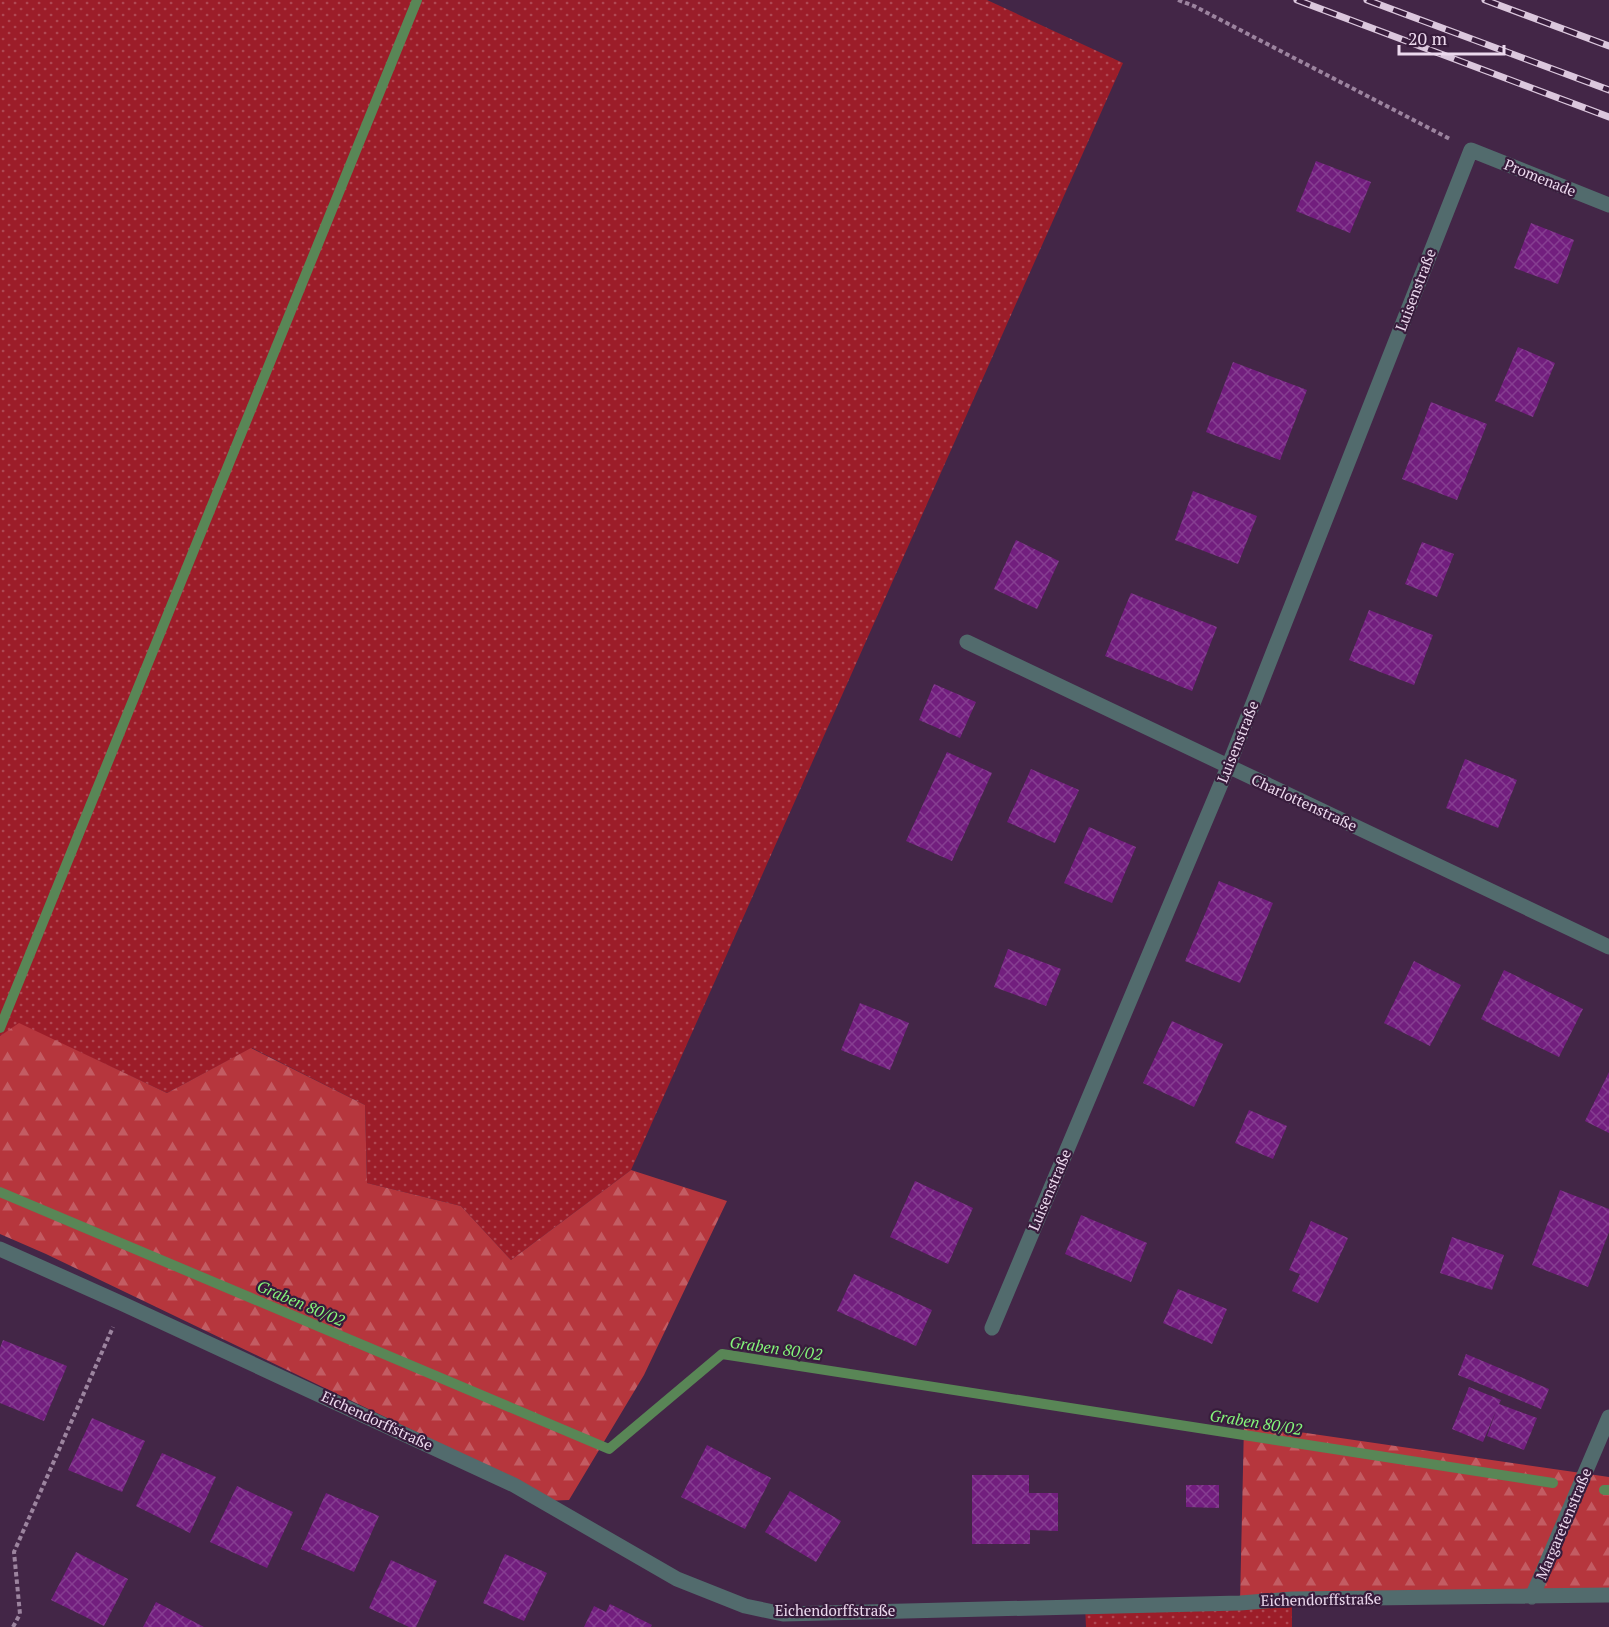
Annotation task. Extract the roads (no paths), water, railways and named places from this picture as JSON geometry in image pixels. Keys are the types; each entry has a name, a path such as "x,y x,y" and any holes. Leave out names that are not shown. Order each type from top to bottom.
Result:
{"street":[{"name":"Promenade","path":"1471,150 1609,205"},
{"name":"Luisenstraße","path":"992,1328 1228,768 1471,150"},
{"name":"Charlottenstraße","path":"967,642 1228,768 1609,947"},
{"name":"Eichendorffstraße","path":"0,1249 514,1485 676,1579 745,1606 783,1614 1240,1603 1292,1599 1609,1595"},
{"name":"Margaretenstraße","path":"1532,1597 1609,1417"}],"waterway":[{"path":"0,1028 417,0"},
{"name":"Graben 80/02","path":"0,1192 609,1449 722,1354 1553,1483"},
{"name":"Graben 80/02","path":"1604,1490 1609,1490"}],"railway":[{"path":"1297,0 1609,117"},
{"path":"1367,0 1609,90"},
{"path":"1485,0 1609,46"}]}
